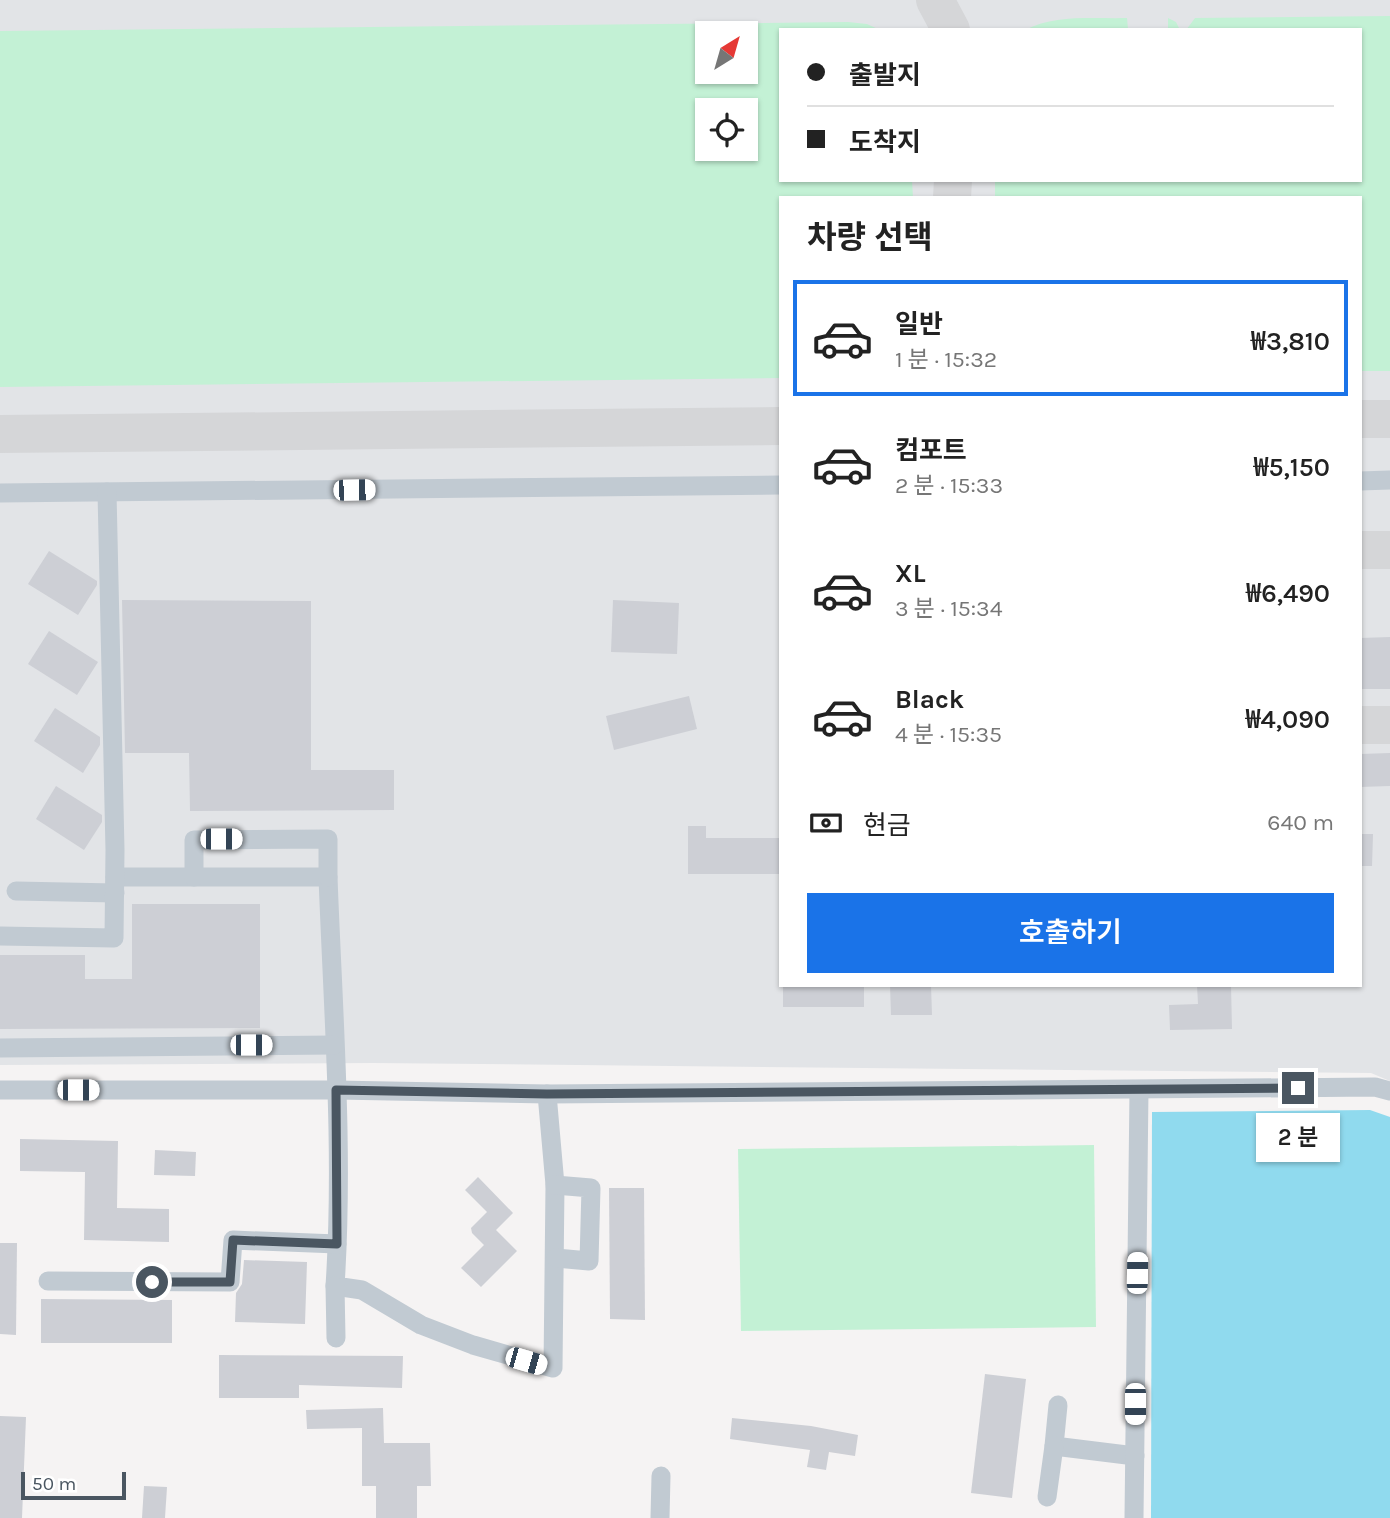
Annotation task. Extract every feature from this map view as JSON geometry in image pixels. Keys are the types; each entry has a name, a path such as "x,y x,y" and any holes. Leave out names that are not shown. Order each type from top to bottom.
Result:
{"street":[{"path":"1362,481 1390,480"},
{"path":"0,494 779,485"},
{"path":"0,936 114,938 107,492"},
{"path":"194,877 194,840 328,839 336,1090 336,1338"},
{"path":"16,891 194,877 328,877"},
{"path":"0,1048 334,1045"},
{"path":"0,1090 336,1090 547,1094 1375,1087 1390,1091"},
{"path":"1134,1518 1139,1090"},
{"path":"335,1286 362,1290 421,1325 474,1345 553,1368 555,1185 547,1094"},
{"path":"555,1185 591,1188 589,1261 556,1258"},
{"path":"48,1282 230,1282 233,1240 337,1244"},
{"path":"1047,1497 1058,1405"},
{"path":"1054,1446 1135,1456"},
{"path":"660,1518 661,1476"}],"shaded area":[{"path":"0,0 1390,0 1390,1081 1371,1073 373,1063 0,1065"}],"green space":[{"path":"1390,16 1390,371 1362,371 1362,196 995,196 995,182 1362,182 1362,28 1188,28 1195,18"},
{"path":"1127,18 1128,28 1030,28 1062,19"},
{"path":"1168,18 1176,22 1179,28 1168,28"},
{"path":"758,23 867,24 876,28 779,28 779,182 912,182 913,196 779,196 779,378 0,387 0,31 695,24 695,84 758,84"},
{"path":"1094,1145 1096,1327 741,1331 738,1149"}],"water":[{"path":"1370,1110 1390,1117 1390,1518 1151,1518 1152,1112"}],"building":[{"path":"49,551 97,581 78,615 28,584"},
{"path":"122,600 311,601 311,770 394,770 394,810 190,811 189,753 125,753"},
{"path":"613,600 679,603 677,654 611,652"},
{"path":"49,631 98,662 77,695 28,664"},
{"path":"1390,637 1390,689 1362,689 1362,638"},
{"path":"689,696 697,729 614,750 606,716"},
{"path":"55,708 100,737 100,745 83,773 34,741"},
{"path":"1390,753 1390,786 1362,787 1362,754"},
{"path":"56,786 102,815 102,822 84,850 36,819"},
{"path":"688,826 706,826 706,838 779,838 779,874 688,874"},
{"path":"1362,834 1373,834 1372,866 1362,866"},
{"path":"132,904 260,904 260,1028 0,1029 0,955 85,955 85,979 132,979"},
{"path":"783,987 864,987 864,1007 783,1007"},
{"path":"890,987 931,987 932,1015 891,1015"},
{"path":"1197,987 1231,987 1232,1029 1170,1030 1169,1005 1198,1004"},
{"path":"20,1139 118,1141 117,1208 169,1209 169,1242 84,1240 85,1172 20,1171"},
{"path":"155,1150 196,1152 195,1176 154,1175"},
{"path":"478,1177 513,1213 496,1230 517,1251 481,1287 461,1268 484,1245 472,1233 471,1228 487,1212 465,1190"},
{"path":"609,1188 644,1188 645,1320 610,1319"},
{"path":"0,1243 17,1243 16,1335 0,1334"},
{"path":"244,1260 307,1262 305,1324 235,1322 236,1293 242,1284"},
{"path":"41,1299 172,1300 172,1343 41,1343"},
{"path":"219,1355 403,1356 402,1388 299,1385 299,1398 219,1398"},
{"path":"985,1374 1026,1379 1012,1498 971,1493"},
{"path":"383,1408 384,1443 430,1443 431,1486 417,1486 417,1518 376,1518 376,1486 362,1486 362,1428 307,1429 306,1410"},
{"path":"0,1416 26,1417 22,1518 0,1518"},
{"path":"732,1418 811,1426 858,1435 855,1456 829,1452 826,1470 807,1467 810,1450 730,1439"},
{"path":"144,1486 167,1487 165,1518 142,1518"}],"taxiway":[{"path":"935,0 950,28"},
{"path":"952,196 953,182"},
{"path":"1362,419 1390,419"},
{"path":"0,434 779,426"},
{"path":"1362,550 1390,550"},
{"path":"1362,725 1390,725"}],"route":[{"path":"152,1282 230,1282 233,1240 337,1244 336,1090 547,1094 1298,1088"}]}
